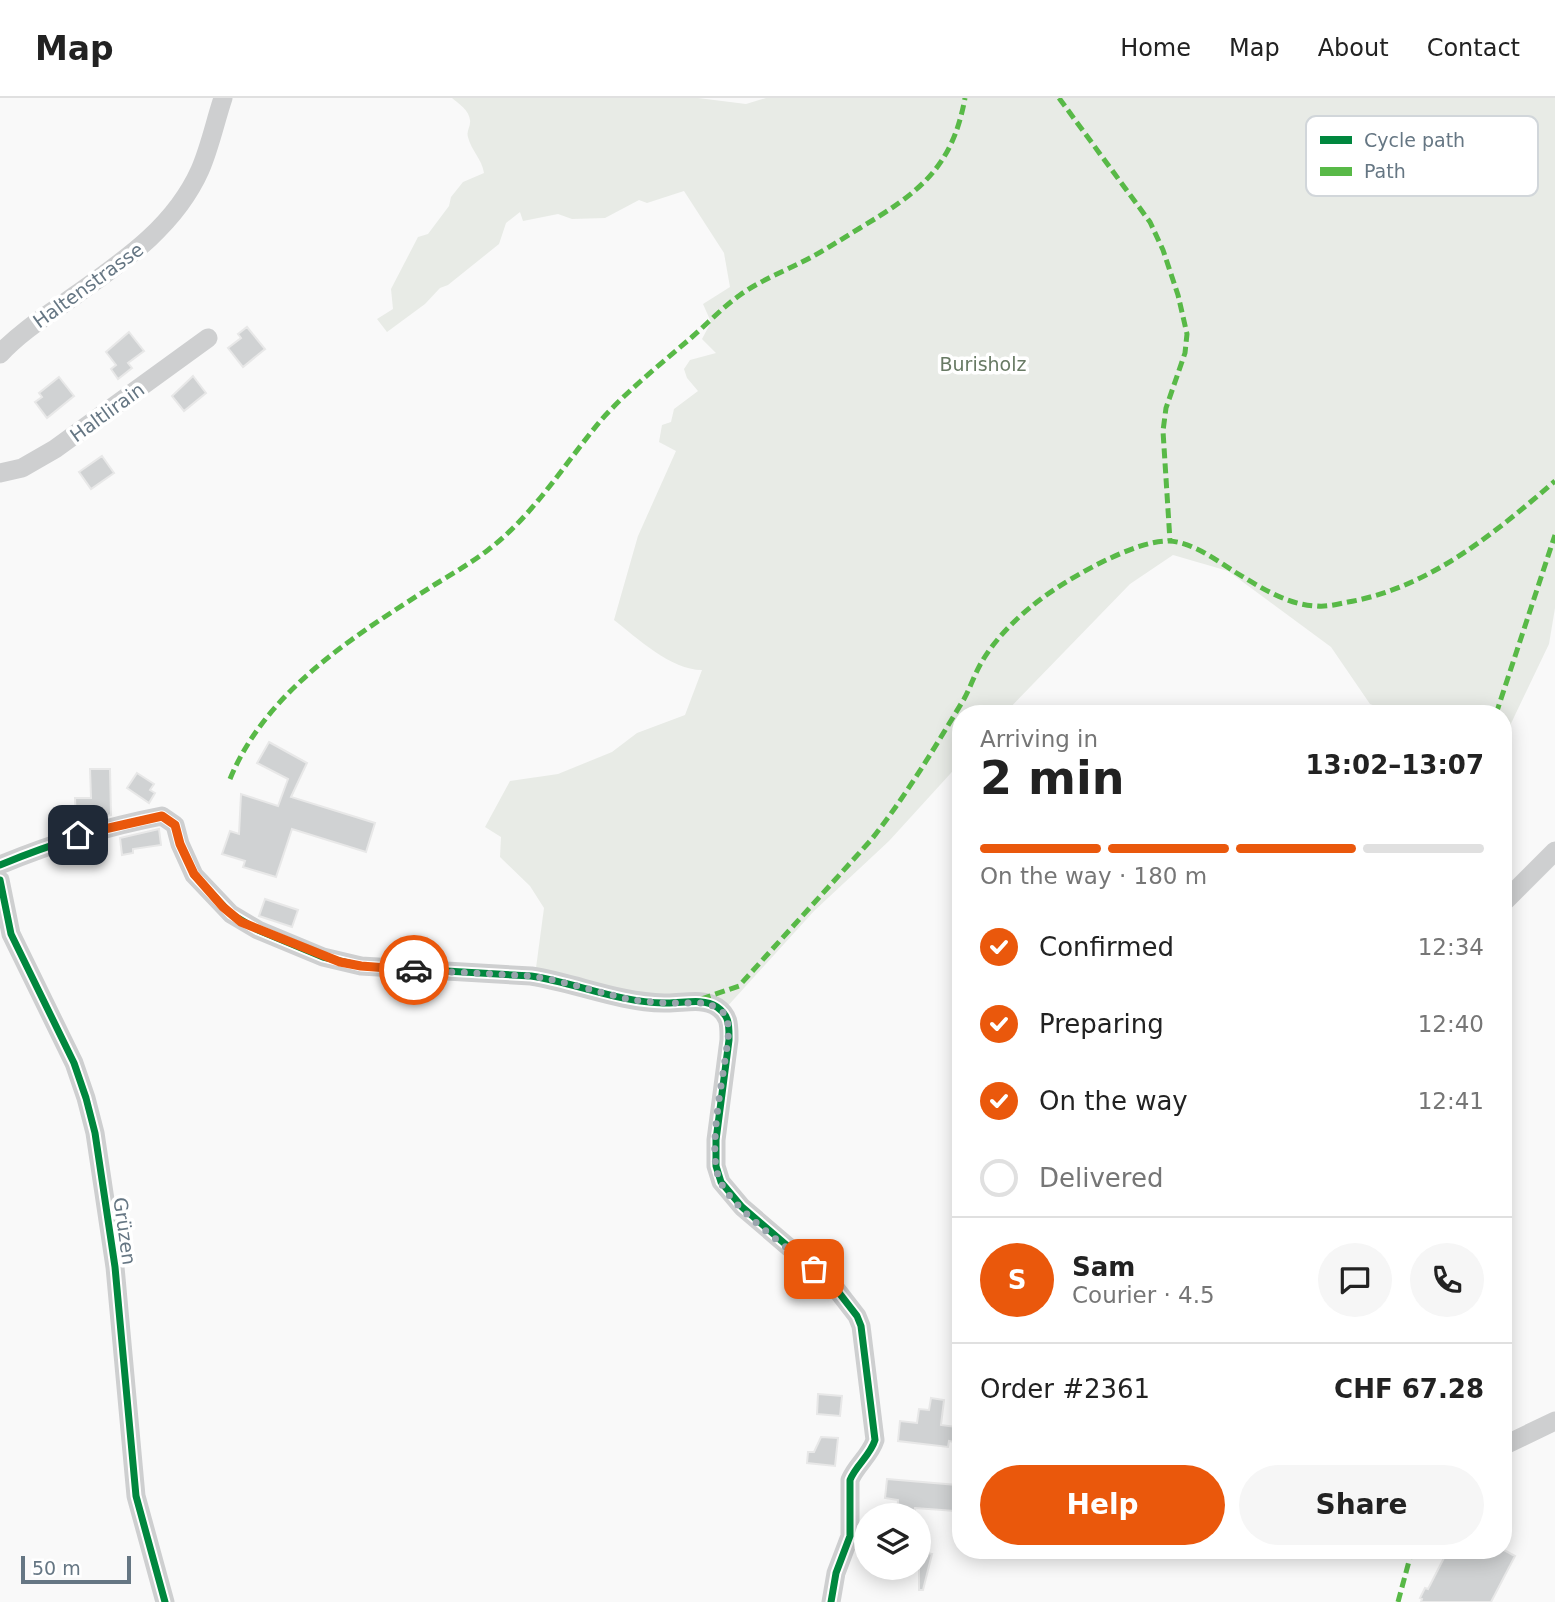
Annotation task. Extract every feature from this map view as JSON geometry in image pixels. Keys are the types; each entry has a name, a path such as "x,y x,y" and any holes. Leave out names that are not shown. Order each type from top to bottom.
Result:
{"street":[{"name":"Haltenstrasse","path":"0,354 23,333 136,252 162,227 183,200 200,169 223,98"},
{"name":"Haltlirain","path":"0,473 22,468 55,449 208,338"},
{"path":"0,865 78,835 162,816 175,825 180,844 194,874 231,914 258,930 323,957 361,966 543,978 631,1000 708,1003 724,1013 729,1027 729,1040 715,1157 721,1182 742,1207 833,1284 851,1306 861,1326 875,1440 870,1452 850,1480 850,1536 836,1573 831,1602"},
{"path":"1512,894 1555,851"},
{"name":"Grüzen","path":"0,880 11,934 74,1063 95,1133 115,1267 136,1496 165,1602"},
{"path":"1512,1442 1555,1421"}],"green space":[{"name":"Burisholz","path":"452,98 698,98 746,104 766,98 1555,98 1555,608 1549,644 1512,721 1512,705 1370,704 1331,647 1228,571 1173,555 1130,584 1013,705 952,705 952,772 889,841 814,911 725,1009 668,1002 536,968 544,908 530,886 500,857 501,837 485,827 510,781 558,774 612,752 637,733 685,715 702,670 690,669 667,659 614,620 638,536 676,451 659,442 662,425 671,422 674,409 698,391 687,378 684,369 690,360 716,353 702,339 711,322 703,304 730,287 724,253 684,191 647,203 639,200 605,218 572,219 558,214 523,221 520,212 506,223 499,244 387,332 377,319 393,309 391,289 418,237 428,234 463,182 484,173 468,137 469,116"}],"building":[{"path":"247,327 265,349 243,367 228,348 241,338 238,334"},
{"path":"129,332 144,351 128,363 132,368 118,379 111,369 116,365 106,352"},
{"path":"193,376 206,393 184,411 172,396"},
{"path":"59,377 74,396 47,418 35,402 42,397 39,393"},
{"path":"102,456 114,473 91,489 79,472"},
{"path":"269,742 307,763 291,797 375,823 366,852 292,829 276,877 243,867 245,861 222,854 230,831 239,834 241,794 278,806 288,779 257,763"},
{"path":"90,769 110,769 111,815 92,820 76,820 75,798 91,798"},
{"path":"137,773 154,784 150,790 155,793 149,803 127,788"},
{"path":"159,829 161,845 133,849 133,853 122,855 120,838"},
{"path":"265,899 298,910 292,927 259,916"},
{"path":"818,1394 842,1396 840,1416 817,1414"},
{"path":"931,1398 944,1400 941,1425 952,1426 952,1442 949,1441 948,1447 898,1441 900,1421 917,1423 919,1409 929,1410"},
{"path":"821,1437 838,1438 835,1466 807,1463 808,1452 814,1452"},
{"path":"887,1479 952,1485 952,1511 931,1509 931,1503 898,1503 898,1500 885,1498"},
{"path":"1512,1554 1515,1556 1491,1602 1421,1602 1425,1588 1428,1589 1443,1559 1512,1559"},
{"path":"919,1580 926,1580 923,1590 919,1590"}],"marked path":[{"path":"230,779 246,747 290,691 374,624 475,559 505,536 535,505 612,408 728,305 754,286 808,259 881,215 915,190 941,161 951,143 965,98"},
{"path":"1059,98 1150,222 1163,250 1178,295 1187,334 1185,353 1166,408 1163,431 1170,541"},
{"path":"960,705 985,657 1010,626 1060,586 1117,555 1154,543 1178,542 1212,557 1254,584 1284,599 1306,605 1336,604 1378,595 1433,571 1509,520 1555,481"},
{"path":"1499,705 1555,535"},
{"path":"701,999 739,986 871,840 952,719"},
{"path":"1398,1602 1410,1559"}],"cycle path":[{"path":"0,865 80,836 162,816 175,825 194,875 231,914 258,930 323,957 361,966 531,976 630,999 664,1003 705,1002 721,1010 728,1022 729,1035 716,1140 716,1166 721,1182 742,1207 833,1285 857,1316 861,1326 875,1440 850,1480 850,1536 836,1573 831,1602"},
{"path":"0,880 11,934 74,1063 95,1133 115,1267 136,1496 165,1602"}],"way so far":[{"path":"414,970 531,976 631,1000 708,1003 715,1006 728,1019 729,1027 715,1157 721,1182 742,1207 814,1269"}],"route":[{"path":"78,835 162,816 175,825 180,844 194,874 223,907 241,922 340,962 414,970"}]}
